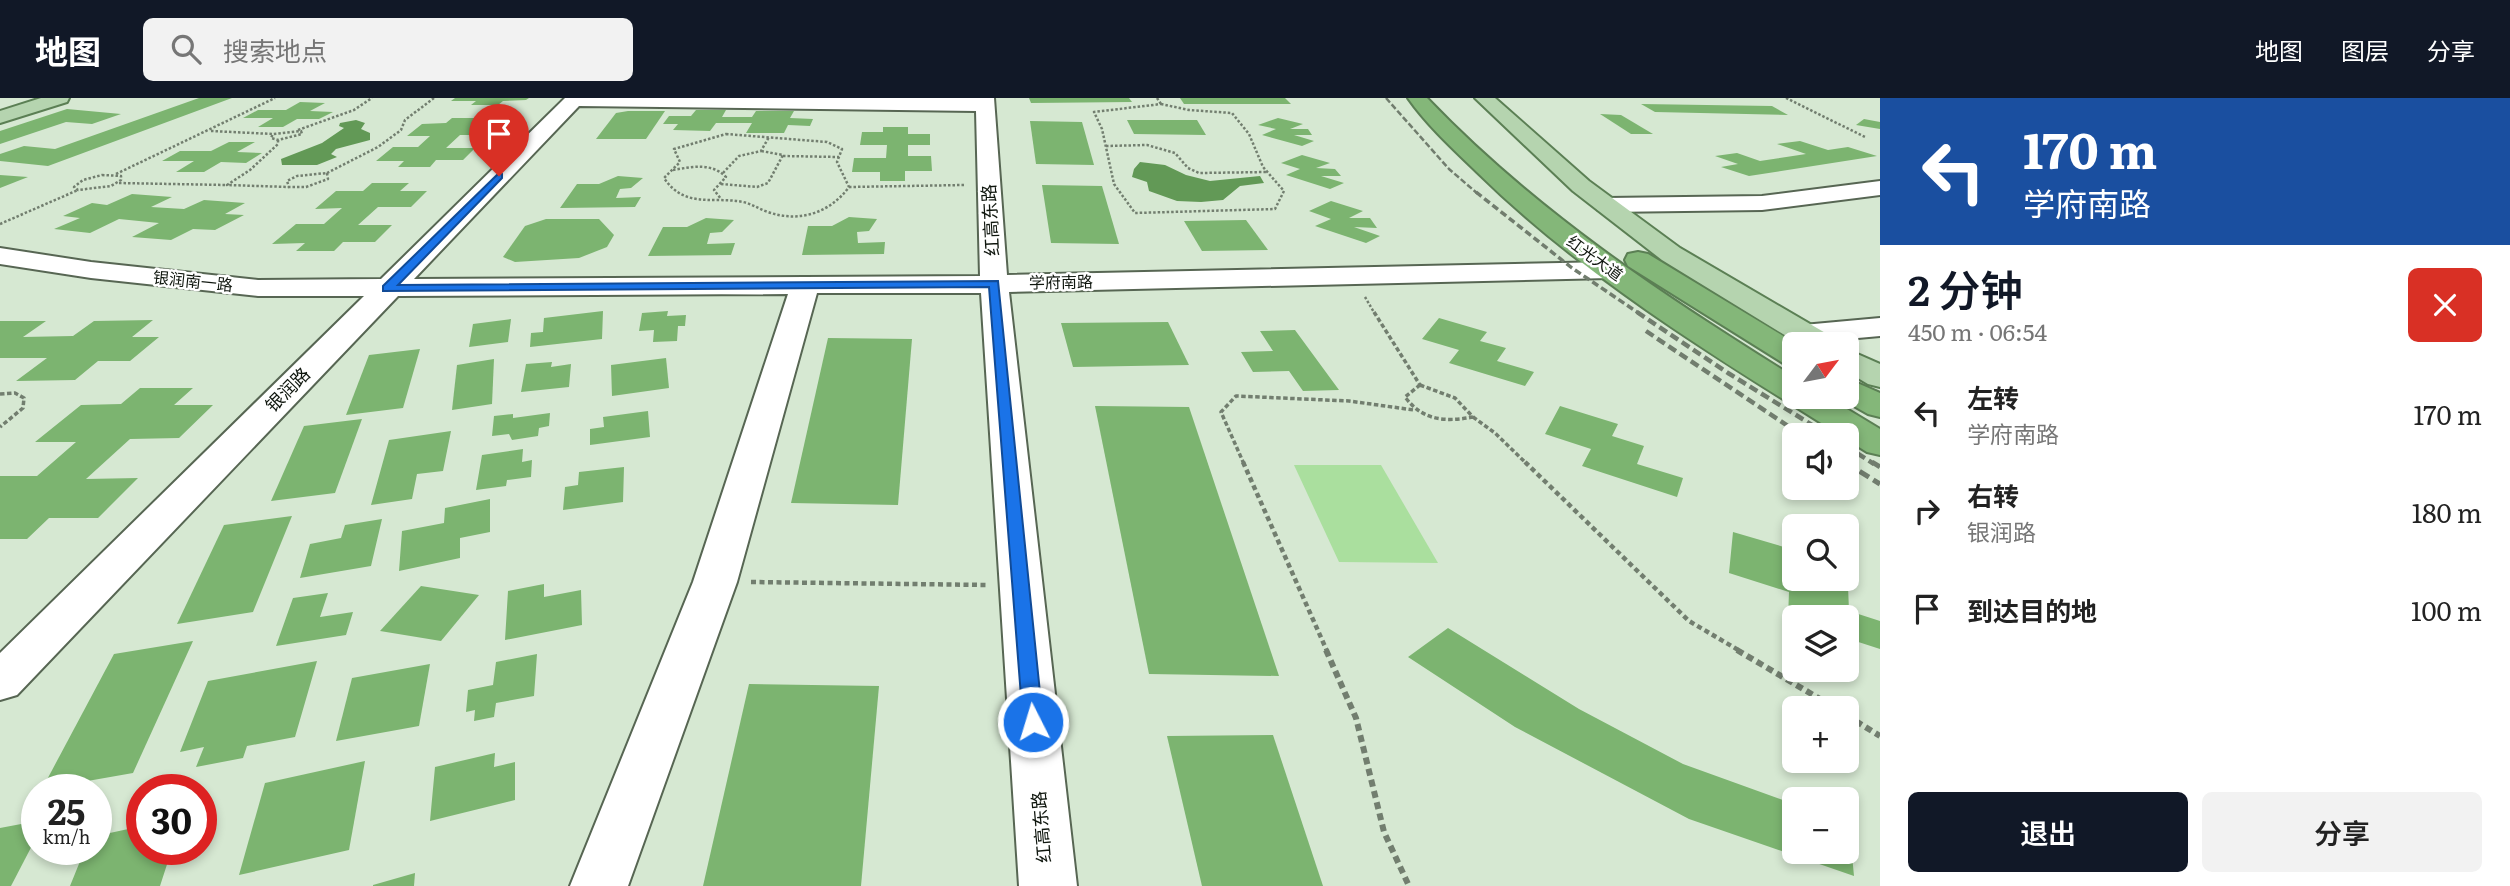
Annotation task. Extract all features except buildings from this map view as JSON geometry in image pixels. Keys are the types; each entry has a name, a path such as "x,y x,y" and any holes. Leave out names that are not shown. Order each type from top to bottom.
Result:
{"highway":[{"name":"红光大道","path":"1417,98 1450,136 1507,191 1617,260 1782,334"},
{"name":"红光大道","path":"1449,98 1474,125 1580,216"},
{"name":"红光大道","path":"1617,260 1698,331 1782,384"},
{"path":"1859,395 1880,407"},
{"path":"1824,410 1880,444"}],"main road":[{"path":"0,104 19,98"},
{"path":"0,117 60,98"},
{"path":"1484,98 1581,186 1671,254 1787,332"},
{"path":"1859,365 1880,377"}],"street":[{"path":"575,99 985,101"},
{"name":"银润路","path":"0,682 575,99"},
{"name":"红高东路","path":"985,101 994,284 1048,886"},
{"path":"1617,213 1762,203 1880,188"},
{"path":"1617,213 1773,216 1880,204"},
{"name":"学府南路","path":"387,289 994,284 1352,275 1617,260"},
{"name":"银润南一路","path":"5,269 40,262 258,288 387,289"},
{"path":"599,886 715,582 805,285"},
{"path":"1859,332 1880,327"}],"path":[{"path":"78,190 74,187 77,182 116,174 275,98"},
{"path":"210,131 273,134 297,131 354,110 372,98"},
{"path":"289,187 287,181 297,176 327,173 378,147 401,130 405,120 434,98"},
{"path":"1157,98 1161,104"},
{"path":"1786,98 1865,137"},
{"path":"1161,104 1189,110 1232,113 1250,134 1267,172 1283,191 1275,209 1135,213 1115,184 1106,146 1094,112 1161,104"},
{"path":"273,134 271,138 278,140 302,134 297,131"},
{"path":"726,134 827,142 842,149 837,162 849,187 842,199 826,211 794,218 770,214 746,203 692,198 674,191 664,178 680,162 674,149 726,134"},
{"path":"761,151 769,137"},
{"path":"227,185 267,157 278,145 278,140"},
{"path":"1106,146 1147,145 1175,153 1188,168 1199,173 1267,172"},
{"path":"723,173 737,155 747,151 776,152 782,156 839,157"},
{"path":"721,184 757,187 768,183 782,156"},
{"path":"672,170 706,166 723,173 726,177 714,190 721,199"},
{"path":"0,224 78,190 116,183 289,187 320,184 328,179 327,173"},
{"path":"116,174 121,176 121,180 116,183"},
{"path":"849,187 989,185"},
{"path":"1352,275 1420,385 1455,398 1473,417 1495,433 1689,621 1815,696"},
{"path":"1414,411 1405,397 1420,385"},
{"path":"0,394 15,393 24,398 23,408 0,427"},
{"path":"1409,886 1384,832 1356,718 1222,412 1236,396 1349,401 1414,411 1443,422 1473,417"},
{"path":"715,582 1021,585"},
{"path":"1859,723 1880,736"}],"shaded area":[{"path":"356,120 365,123 361,129 370,133 370,140 336,149 331,154 337,157 317,165 282,165 281,159 322,143 344,128 339,126 340,123"},
{"path":"1140,162 1165,165 1186,175 1210,181 1260,176 1264,183 1240,186 1223,200 1177,201 1149,191 1147,182 1132,177"},
{"path":"1294,465 1381,465 1438,563 1339,562"}],"railway":[{"path":"1386,98 1449,169 1478,194"},
{"path":"1476,192 1572,268 1640,314"},
{"path":"1637,312 1809,423"},
{"path":"1646,331 1784,423"},
{"path":"1859,454 1874,464"},
{"path":"1872,462 1880,467"},
{"path":"1859,471 1880,484"}],"route":[{"path":"499,176 387,289 994,284 1033,722"}]}
